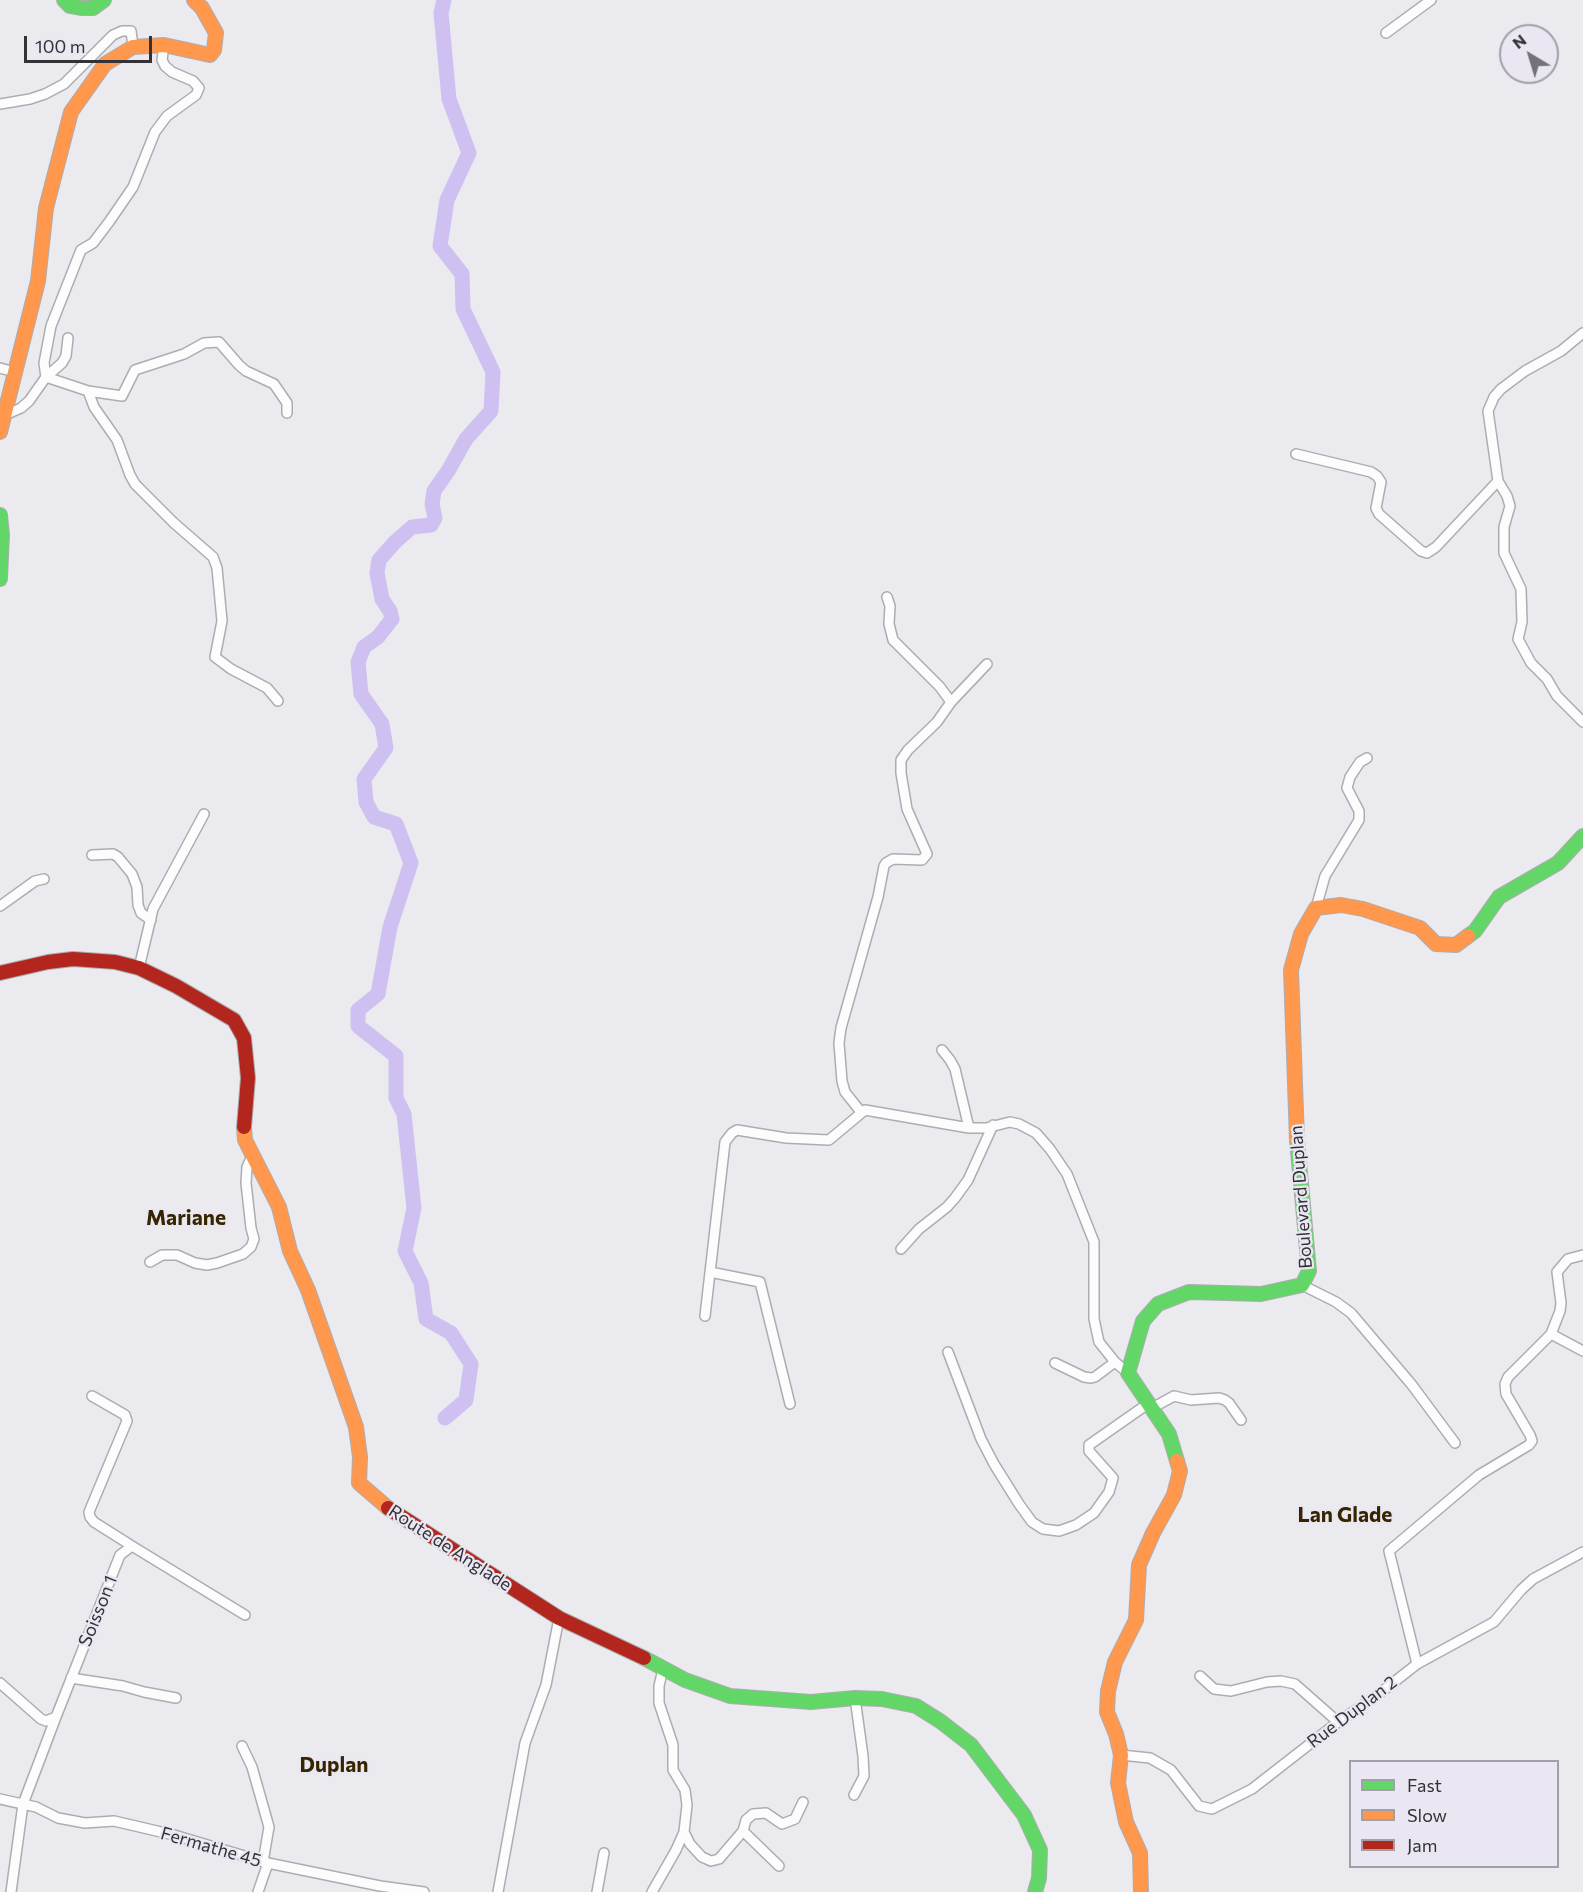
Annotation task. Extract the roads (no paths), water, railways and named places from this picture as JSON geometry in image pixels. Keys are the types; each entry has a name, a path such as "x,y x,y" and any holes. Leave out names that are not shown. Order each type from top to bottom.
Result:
{"street":[{"path":"64,0 70,6 81,8 93,8 104,0"},
{"path":"0,432 38,281 46,208 71,112 105,64 133,47 164,45 210,55 214,50 216,33 194,0"},
{"path":"1386,33 1431,0"},
{"path":"0,104 30,99 64,84 113,35 122,31 131,31 133,47"},
{"path":"46,377 45,363 51,326 81,250 93,243 133,187 155,132 167,116 196,95 199,88 193,81 172,72 165,66 162,60 164,45"},
{"path":"1583,333 1561,351 1512,380 1494,397 1488,411 1498,481 1510,506 1504,527 1504,553 1521,589 1522,622 1518,639 1531,663 1547,679 1557,696 1583,722"},
{"path":"5,415 21,408 29,401 46,377 62,363 66,356 68,338"},
{"path":"46,377 88,391 122,396 135,370 184,354 204,343 219,342 233,360 246,371 274,384 287,403 287,413"},
{"path":"0,368 15,372"},
{"path":"88,391 94,408 117,440 135,484 159,509 213,557 217,568 222,621 215,657 231,669 267,688 278,702"},
{"path":"1296,454 1371,472 1377,476 1381,482 1376,508 1379,514 1421,551 1427,553 1436,547 1498,481"},
{"path":"0,515 2,535 0,579"},
{"path":"887,597 893,640 940,687 951,702"},
{"path":"861,1112 845,1092 842,1081 839,1043 841,1028 878,897 884,866 893,859 922,860 927,854 907,809 901,760 987,664"},
{"path":"1367,758 1360,762 1350,777 1347,788 1359,811 1359,819 1326,876 1316,908 1341,905 1363,909 1420,928 1436,944 1456,945 1474,931 1499,897 1558,863 1583,836"},
{"path":"139,968 158,899 204,814"},
{"path":"92,855 113,854 118,857 132,874 137,887 141,914 151,920"},
{"path":"0,906 35,882 44,879"},
{"name":"Boulevard Duplan","path":"1128,1373 1143,1321 1158,1304 1189,1292 1261,1294 1288,1289 1302,1285 1309,1271 1296,1132 1291,970 1301,934 1316,908"},
{"name":"Route de Anglade","path":"0,973 73,959 115,962 139,968 177,986 234,1020 244,1038 248,1078 245,1140 279,1208 290,1251 308,1290 356,1426 360,1458 359,1483 395,1514 559,1618 619,1645 685,1680 730,1696 811,1701 882,1699 916,1706 971,1745 1024,1815 1040,1850 1039,1878 1035,1892"},
{"path":"942,1050 955,1069 969,1128"},
{"path":"705,1316 724,1142 737,1130 786,1138 829,1140 861,1112 871,1111 969,1128 986,1128 1010,1122 1036,1133 1050,1149 1067,1174 1094,1242 1095,1320 1099,1342 1115,1362 1128,1373 1169,1434 1180,1471 1174,1496 1153,1533 1139,1565 1137,1620 1115,1662 1108,1690 1107,1712 1121,1755 1118,1783 1126,1822 1140,1853 1141,1892"},
{"path":"901,1249 919,1229 955,1198 968,1180 993,1125"},
{"path":"150,1262 162,1255 177,1255 195,1263 217,1263 243,1254 250,1247 254,1239 246,1182 247,1167 252,1156"},
{"path":"1417,1664 1389,1551 1479,1475 1532,1441 1506,1394 1504,1384 1508,1377 1551,1334 1561,1303 1557,1272 1568,1259 1583,1255"},
{"path":"710,1272 760,1282 790,1404"},
{"path":"1302,1285 1336,1302 1351,1313 1412,1385 1455,1443"},
{"path":"1551,1334 1583,1351"},
{"path":"948,1352 981,1439 994,1464 1032,1522 1043,1529 1059,1531 1076,1525 1094,1513 1108,1492 1113,1478 1089,1451 1089,1444 1150,1406 1174,1396 1191,1400 1219,1398 1229,1403 1241,1420"},
{"path":"1054,1363 1090,1378 1095,1377 1115,1362"},
{"path":"92,1396 125,1415 127,1421 89,1512 90,1517 94,1522 245,1615"},
{"name":"Soisson 1","path":"11,1892 23,1804 120,1555 132,1546"},
{"name":"Rue Duplan 2","path":"1121,1755 1150,1758 1171,1770 1199,1806 1212,1809 1252,1789 1417,1664 1494,1622 1533,1579 1583,1552"},
{"path":"498,1892 525,1743 546,1685 559,1618"},
{"path":"652,1892 684,1832 687,1805 685,1790 673,1770 673,1745 659,1703 658,1686 663,1669"},
{"path":"1200,1676 1214,1689 1231,1691 1267,1682 1294,1684 1338,1722"},
{"path":"71,1678 123,1686 176,1698"},
{"path":"0,1683 40,1719 46,1721 56,1717"},
{"path":"854,1795 864,1776 855,1698"},
{"path":"242,1746 252,1767 269,1827 266,1863 258,1892"},
{"name":"Fermathe 45","path":"0,1799 36,1808 58,1818 86,1824 114,1821 174,1835 266,1863 379,1889 424,1892"},
{"path":"684,1832 690,1844 702,1857 711,1861 719,1859 743,1831 746,1820 753,1814 766,1813 782,1824 795,1819 803,1802"},
{"path":"743,1831 779,1866"},
{"path":"597,1892 604,1853"}],"waterway":[{"path":"444,0 441,13 449,99 469,153 447,200 440,246 462,274 463,309 493,372 491,411 466,439 434,491 432,504 435,518 431,525 412,527 379,560 377,573 382,599 392,619 378,637 364,647 358,662 361,694 382,724 386,748 364,779 366,802 374,817 396,824 411,863 390,927 378,994 358,1010 358,1026 396,1056 396,1098 404,1114 414,1208 405,1251 421,1283 426,1319 451,1333 471,1364 466,1400 445,1418"}],"district":[{"name":"Mariane","path":"186,1218"},
{"name":"Lan Glade","path":"1345,1515"},
{"name":"Duplan","path":"334,1765"}]}
